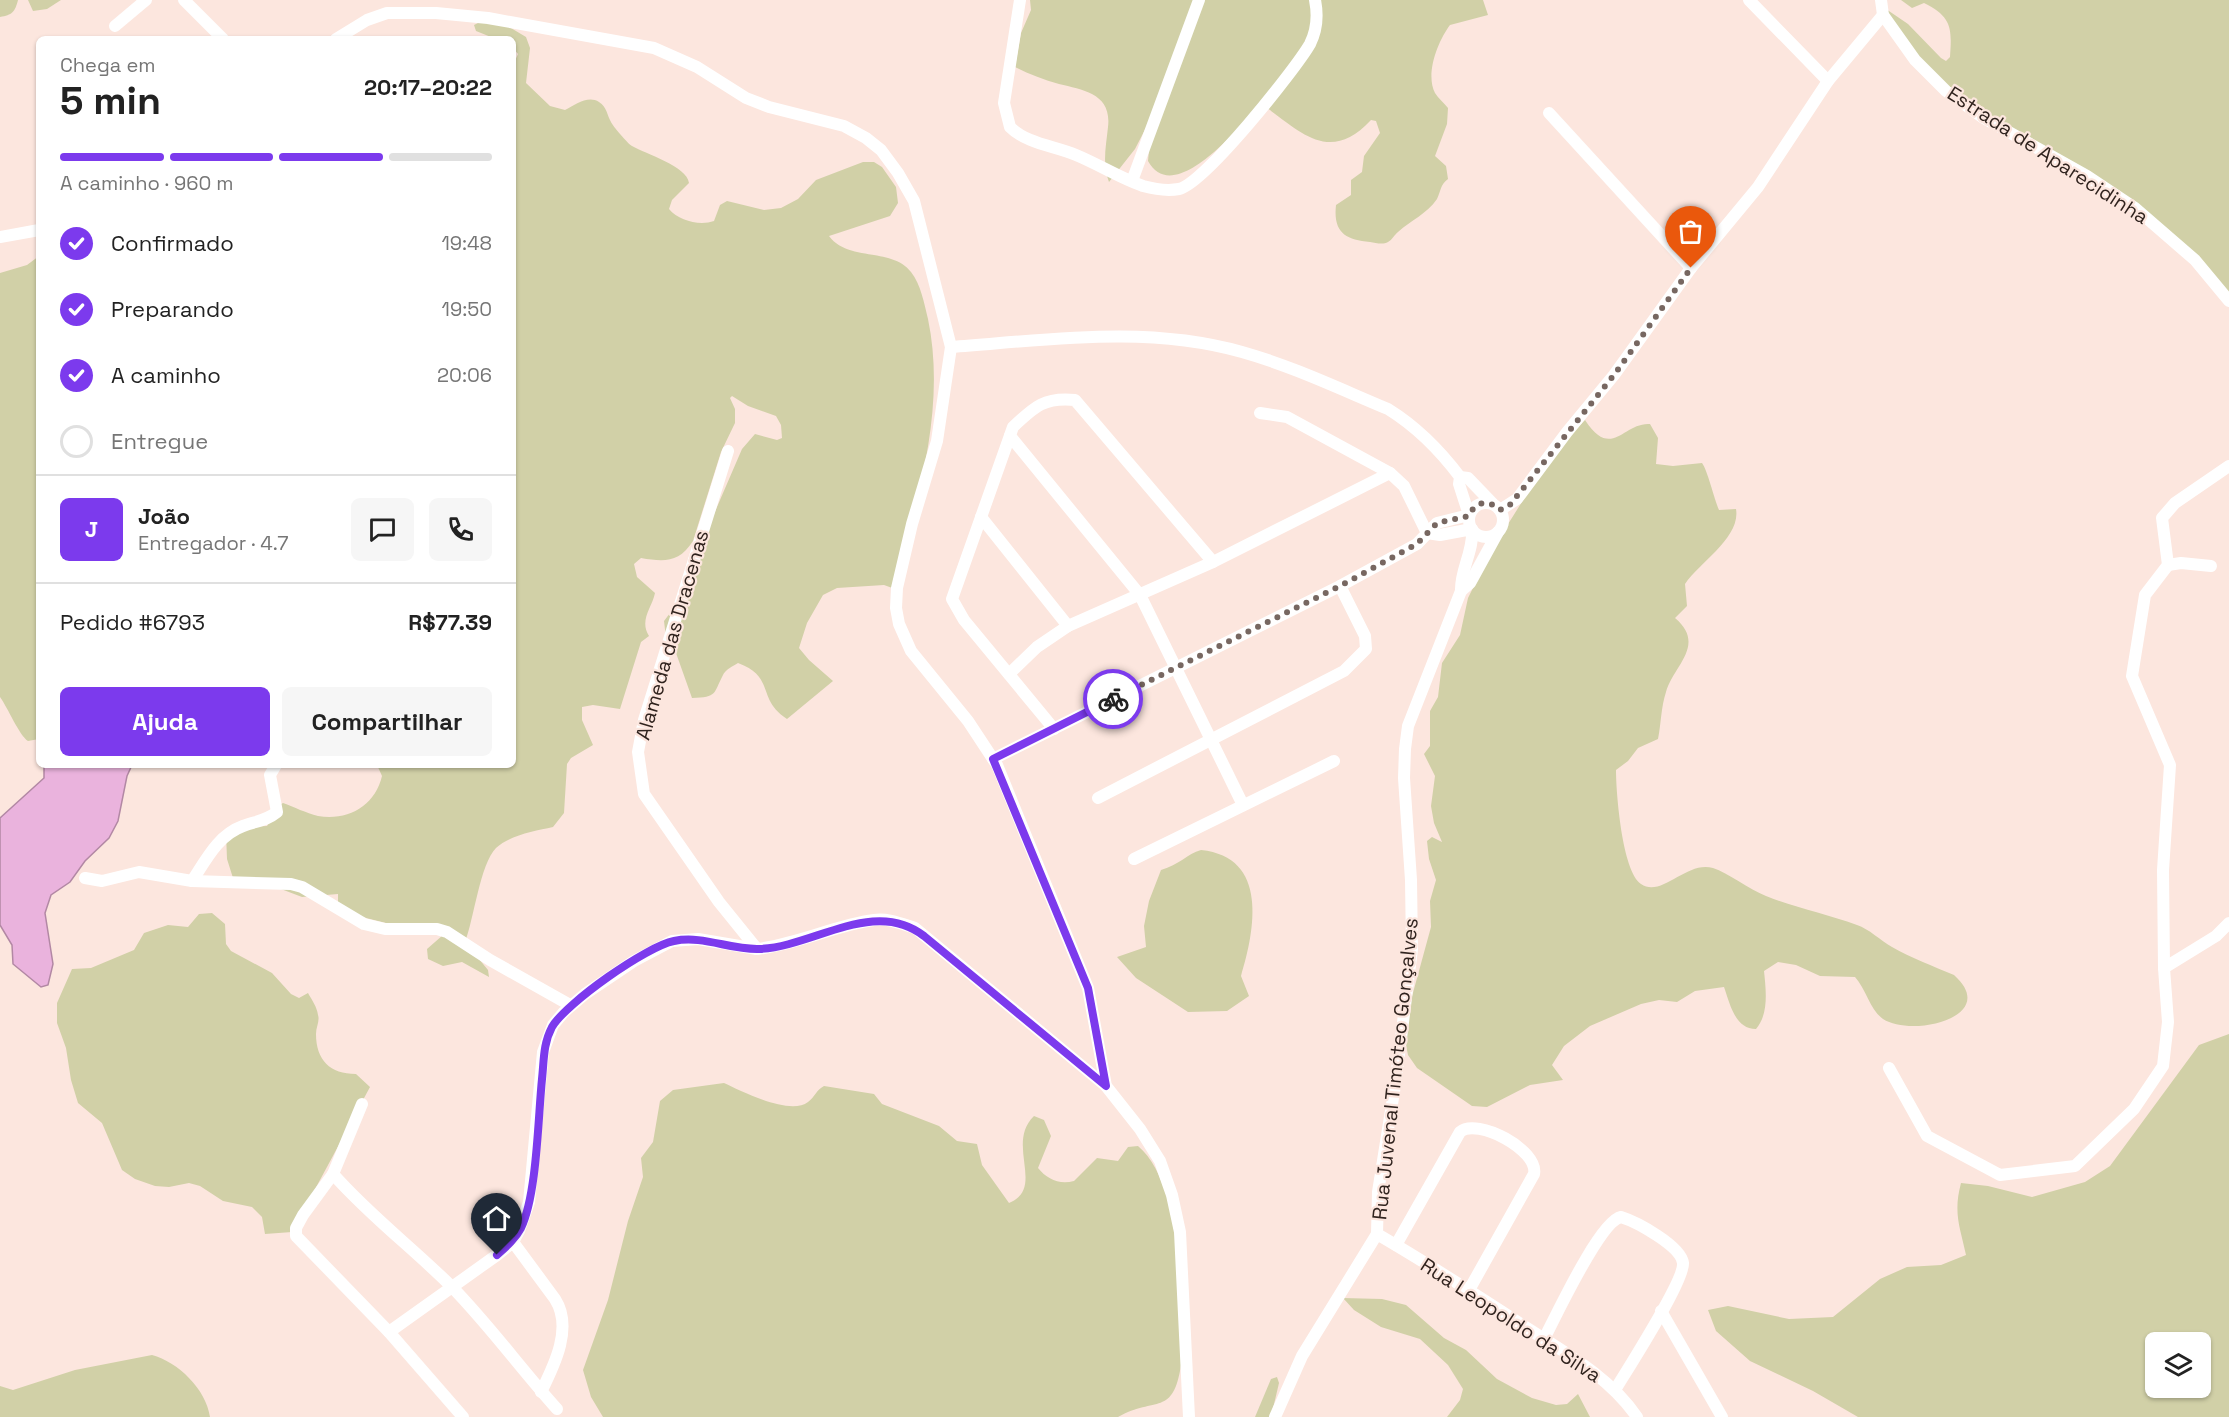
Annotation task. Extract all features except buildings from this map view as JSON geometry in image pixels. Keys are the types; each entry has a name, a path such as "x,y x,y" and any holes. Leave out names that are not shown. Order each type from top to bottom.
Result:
{"street":[{"path":"116,26 146,0"},
{"path":"184,0 220,36"},
{"path":"1020,0 1004,103 1010,127 1025,137 1076,155 1132,181 1159,189 1177,189 1188,186 1210,166 1310,44 1316,30 1315,0"},
{"path":"1132,181 1199,0"},
{"path":"1749,0 1828,81"},
{"path":"993,759 1340,586 1417,544 1437,523 1469,516 1478,504 1497,507 1517,499 1567,432 1594,401 1691,268 1758,187 1880,6"},
{"name":"Estrada de Aparecidinha","path":"1880,6 1915,60 1955,98 1982,117 2078,171 2135,208 2195,260 2229,301"},
{"path":"341,36 367,21 387,13 436,13 488,18 654,48 675,55 758,103 844,126 881,150 898,173 914,201 951,347 942,420 903,557 896,608 903,638 911,651 968,721 993,759 1088,988 1106,1086"},
{"path":"1549,113 1691,268"},
{"path":"0,237 36,231"},
{"path":"951,347 1088,335 1210,345 1242,352 1388,409 1423,434 1460,477 1468,478 1497,507 1503,519 1498,532 1484,537 1472,530 1440,535 1427,533"},
{"path":"1054,729 964,620 952,599 1013,427 1028,412 1053,398 1075,400 1213,562"},
{"path":"1260,413 1287,417 1390,472 1404,486 1427,533"},
{"path":"1010,436 1140,595 1244,805"},
{"name":"Alameda das Dracenas","path":"728,451 644,720 638,752 644,794 668,832 757,949"},
{"path":"2168,565 2161,526 2165,512 2228,467"},
{"path":"1009,674 1037,647 1068,627 1213,562 1390,472"},
{"path":"1460,477 1459,484 1472,530"},
{"path":"981,517 1068,627"},
{"name":"Rua Juvenal Timóteo Gonçalves","path":"1377,1234 1378,1192 1396,1079 1412,949 1411,880 1404,778 1408,726 1461,591 1461,582 1473,539 1472,530"},
{"name":"Rua Juvenal Timóteo Gonçalves","path":"1461,591 1470,583 1498,532"},
{"path":"1889,1068 1927,1136 2000,1175 2075,1166 2134,1109 2163,1066 2168,1022 2164,968 2163,870 2170,765 2132,676 2145,595 2168,565 2181,563 2211,566"},
{"path":"1098,798 1344,671 1357,660 1366,648 1365,636 1340,586"},
{"path":"1134,859 1334,761"},
{"path":"192,881 221,839 242,826 267,820 277,812 270,775 274,768"},
{"path":"85,878 102,880 139,872 192,881 291,884 302,887 364,924 385,928 437,929 570,1005"},
{"path":"389,1332 513,1242 523,1225 529,1202 543,1052 553,1025 570,1005 634,961 672,941 698,939 757,949 792,944 875,919 893,920 915,928 1106,1086 1125,1108 1160,1161 1172,1195 1180,1232 1189,1417"},
{"path":"2164,968 2216,936 2229,923"},
{"path":"362,1104 333,1174 303,1215 296,1228 296,1236 389,1332 463,1417"},
{"path":"1396,1245 1455,1139 1465,1128 1476,1127 1510,1142 1534,1163 1534,1174 1469,1290"},
{"path":"333,1174 373,1217 417,1253 451,1286 504,1343 556,1409"},
{"path":"1544,1339 1593,1247 1615,1218 1628,1219 1664,1240 1674,1248 1683,1261 1680,1275 1615,1390"},
{"path":"1275,1417 1302,1356 1377,1234"},
{"name":"Rua Leopoldo da Silva","path":"1377,1234 1544,1339 1615,1390 1637,1417"},
{"path":"513,1242 561,1308 564,1321 562,1339 542,1392"},
{"path":"1661,1311 1722,1417"}],"green space":[{"path":"0,0 18,0 12,12 0,17"},
{"path":"28,0 61,0 47,9 33,11"},
{"path":"1030,0 1483,0 1488,15 1450,25 1434,58 1432,85 1436,95 1448,108 1447,124 1435,156 1446,166 1448,179 1429,209 1382,244 1347,237 1339,228 1336,214 1336,205 1351,195 1351,180 1362,172 1364,156 1380,133 1376,121 1371,120 1356,133 1342,140 1329,142 1316,140 1304,134 1263,105 1204,160 1188,170 1173,175 1159,173 1148,161 1152,116 1135,149 1109,182 1105,162 1108,116 1101,100 1087,92 1048,81 1015,67 1021,33 1031,10"},
{"path":"1901,0 2229,0 2229,294 2184,244 2064,165 2047,161 2032,145 1982,118 1894,40 1886,9 1908,24 1941,58 1946,61 1950,57 1950,31 1940,13 1924,3 1912,8"},
{"path":"482,21 506,25 526,37 530,48 526,83 550,106 565,110 586,100 595,100 602,104 612,124 630,145 681,171 689,183 672,200 669,209 678,217 702,223 714,221 720,205 727,201 764,210 781,208 798,199 816,180 863,162 874,162 882,167 896,187 898,203 890,216 829,236 837,244 847,249 893,259 903,264 911,272 920,288 928,319 933,353 934,388 920,489 895,589 884,585 837,588 823,595 807,623 799,648 833,681 787,719 772,704 757,675 738,663 724,673 714,693 706,697 692,698 676,653 666,638 664,621 673,609 742,449 755,434 777,440 782,438 781,425 776,416 748,406 732,396 730,398 735,409 735,423 721,452 693,541 682,554 676,557 664,560 641,558 634,564 637,577 655,593 645,625 649,636 641,642 620,709 593,705 582,707 582,720 593,745 571,758 567,764 564,813 553,827 508,840 496,848 490,856 465,942 488,970 489,977 462,962 443,966 428,959 427,949 443,935 338,911 338,894 302,897 273,886 233,878 227,859 226,833 235,827 267,826 278,806 283,803 318,816 340,816 350,813 359,809 373,796 382,776 378,768 516,768 516,58 518,54 516,36 488,36 476,31 474,25"},
{"path":"36,258 36,740 28,741 0,697 0,273 27,265"},
{"path":"1585,420 1594,432 1603,438 1610,439 1632,428 1650,424 1658,438 1656,464 1673,466 1702,463 1719,510 1736,509 1736,519 1726,539 1685,584 1687,606 1675,618 1684,628 1688,637 1688,646 1666,692 1658,739 1638,748 1628,761 1616,770 1621,830 1634,876 1641,884 1649,887 1666,883 1694,869 1713,868 1766,896 1861,927 1899,951 1954,975 1966,990 1967,1002 1960,1012 1947,1020 1931,1025 1896,1024 1879,1015 1855,977 1820,976 1796,965 1778,962 1764,971 1765,1009 1756,1029 1743,1025 1738,1020 1724,987 1695,991 1677,1002 1659,1000 1641,1004 1590,1026 1564,1046 1552,1065 1563,1080 1530,1085 1487,1107 1472,1106 1417,1068 1408,1055 1405,1040 1408,1011 1431,927 1430,901 1436,880 1429,859 1427,841 1432,837 1442,842 1434,823 1431,806 1435,776 1424,754 1430,746 1430,711 1438,697 1442,663 1460,635 1468,598 1493,548 1542,470 1562,443"},
{"path":"1201,850 1223,856 1238,866 1247,881 1252,898 1250,938 1241,976 1249,996 1227,1011 1188,1012 1136,978 1117,957 1146,947 1144,926 1149,901 1161,870"},
{"path":"212,913 225,924 226,944 231,951 272,973 291,994 299,998 308,993 319,1020 316,1031 322,1058 332,1068 356,1074 370,1087 292,1232 265,1234 262,1217 252,1207 223,1201 200,1186 189,1183 169,1187 155,1186 135,1179 122,1170 102,1123 78,1103 71,1080 66,1048 57,1023 57,1003 72,969 91,968 134,950 144,933 168,925 188,927 199,914"},
{"path":"2229,1034 2229,1417 1858,1417 1813,1391 1750,1361 1716,1331 1708,1310 1728,1306 1789,1319 1833,1317 1880,1279 1907,1267 1941,1265 1966,1255 1957,1212 1961,1183 1988,1186 2032,1197 2085,1182 2110,1166 2199,1045"},
{"path":"724,1083 766,1101 790,1106 800,1106 808,1102 824,1086 874,1094 882,1104 939,1126 957,1141 977,1144 982,1165 1009,1203 1020,1196 1024,1187 1026,1176 1023,1139 1026,1127 1034,1116 1044,1120 1051,1136 1038,1168 1049,1178 1058,1182 1074,1181 1097,1158 1118,1161 1128,1147 1138,1146 1153,1165 1164,1189 1177,1249 1181,1365 1173,1392 1161,1403 1118,1417 603,1417 591,1397 583,1370 608,1300 628,1221 643,1177 641,1158 653,1142 660,1101 673,1090"},
{"path":"1343,1298 1382,1299 1406,1305 1444,1338 1466,1350 1497,1379 1532,1398 1556,1405 1567,1404 1578,1394 1590,1417 1447,1417 1460,1400 1463,1389 1448,1365 1420,1339 1381,1327 1354,1310"},
{"path":"152,1355 181,1370 189,1378 203,1396 210,1417 0,1417 0,1386 13,1390 75,1370"},
{"path":"1277,1377 1279,1383 1271,1417 1255,1417 1271,1379"}],"shaded area":[{"path":"44,768 131,768 118,821 109,838 85,861 70,882 51,895 45,913 53,964 48,985 41,987 13,964 12,945 0,925 0,818 44,778"}],"way so far":[{"path":"1113,699 1340,586 1417,544 1437,523 1469,516 1478,504 1488,502 1500,510 1509,506 1517,499 1567,432 1614,375 1691,268"}],"route":[{"path":"497,1255 513,1242 523,1225 529,1202 543,1052 553,1025 570,1005 585,994 634,961 672,941 698,939 757,949 803,941 875,919 893,920 915,928 1027,1018 1106,1086 1088,988 1074,949 993,759 1113,699"}]}
